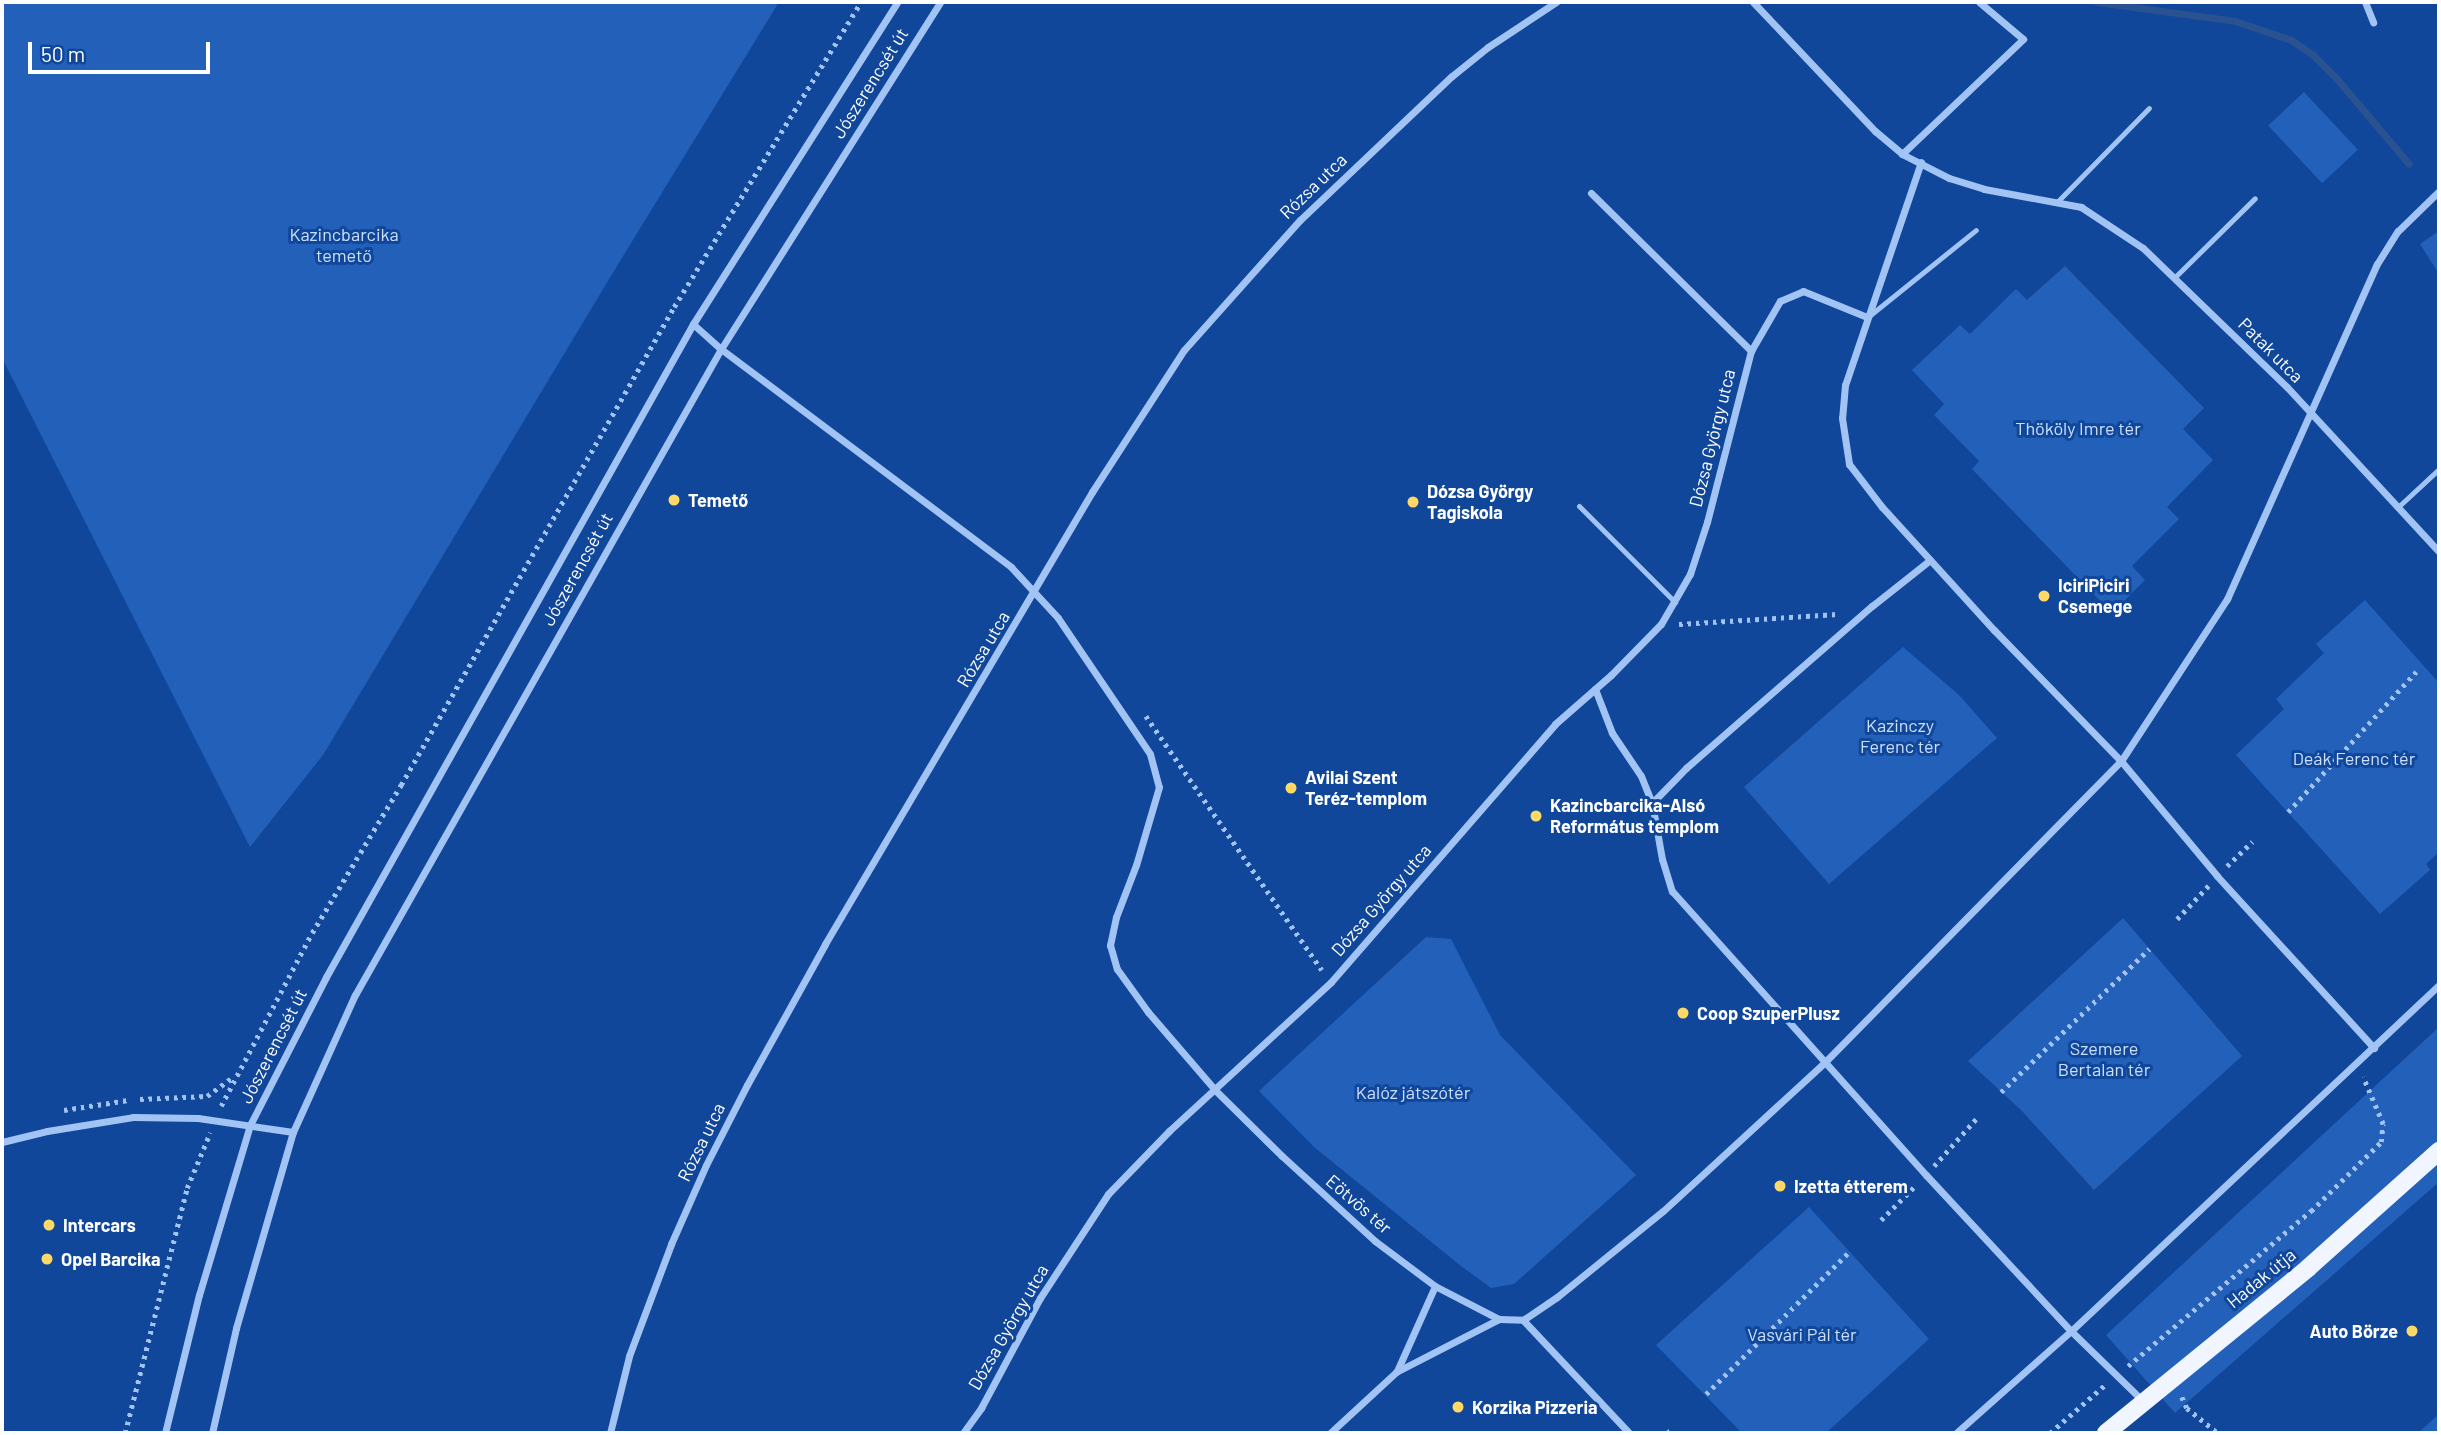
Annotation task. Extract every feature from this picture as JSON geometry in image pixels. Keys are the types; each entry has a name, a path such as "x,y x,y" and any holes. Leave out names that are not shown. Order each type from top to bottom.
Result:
{"main road":[{"name":"Hadak útja","path":"2106,1433 2308,1268 2439,1151"}],"street":[{"name":"Jószerencsét út","path":"165,1433 199,1295 250,1125 326,976 693,324 897,2"},
{"name":"Jószerencsét út","path":"250,1125 293,1132 355,995 721,349 940,2"},
{"name":"Rózsa utca","path":"610,1433 629,1356 671,1244 706,1165 825,944 1035,593 1092,492 1184,350 1300,220 1452,76 1489,47 1556,2"},
{"name":"Patak utca","path":"1753,2 1875,131 1902,154 1949,178 1984,190 2081,207 2112,225 2175,277 2311,412 2439,552"},
{"path":"1902,154 2023,39 1979,2"},
{"path":"2365,2 2373,22"},
{"path":"1921,162 1867,317 1842,405 1849,464 1930,560 2121,761 2217,876 2374,1048"},
{"path":"1330,1433 1396,1372 1499,1319 1523,1320 1557,1297 1663,1211 1825,1062 2121,761 2227,599 2377,264 2398,231 2439,191"},
{"name":"Dózsa György utca","path":"1591,193 1751,351"},
{"name":"Dózsa György utca","path":"963,1433 981,1408 1040,1298 1108,1194 1331,982 1555,724 1661,624 1690,573 1707,522 1751,351 1780,301 1791,293 1803,291 1819,295 1867,317"},
{"name":"Eötvös tér","path":"693,324 721,349 1011,566 1058,618 1150,754 1156,769 1159,787 1157,797 1116,917 1110,945 1117,969 1147,1012 1215,1090 1282,1156 1376,1241 1435,1286 1499,1319"},
{"path":"1652,803 1686,768 1872,606 1930,560"},
{"path":"1595,689 1612,733 1641,776 1652,803 1662,859 1672,891 1926,1175 2071,1331 2143,1401"},
{"path":"1956,1433 2071,1331 2439,985"},
{"path":"2,1142 133,1116 250,1125"},
{"path":"212,1433 236,1328 293,1132"},
{"path":"1396,1372 1435,1286"},
{"path":"1523,1320 1629,1433"}],"lane":[{"path":"2058,201 2149,108"},
{"path":"2175,277 2255,198"},
{"path":"1867,317 1976,230"},
{"path":"2398,507 2439,469"},
{"path":"1579,506 1675,602"}],"path":[{"path":"125,1433 187,1188 241,1067 312,933 408,773 674,307 861,2"},
{"path":"1661,624 1848,614 1872,606"},
{"path":"2288,812 2416,672"},
{"path":"1182,767 1331,982"},
{"path":"2001,1092 2150,949"},
{"path":"2050,1433 2311,1211 2381,1142 2383,1124 2357,1063"},
{"path":"177,1099 203,1097 218,1091 241,1067"},
{"path":"1881,1220 1976,1119"},
{"path":"1706,1394 1848,1252"},
{"path":"2173,1377 2187,1408 2218,1433"}],"green space":[{"name":"Kazincbarcika temető","path":"2,2 779,2 323,755 250,847 2,358"},
{"path":"2304,92 2358,150 2322,183 2268,125"},
{"path":"2439,231 2439,274 2420,244"},
{"name":"Thököly Imre tér","path":"2065,266 2204,408 2183,429 2213,460 2167,507 2179,519 2132,566 2145,580 2112,613 1972,469 1979,461 1934,415 1944,404 1912,370 1960,325 1970,334 2016,289 2027,300"},
{"name":"Deák Ferenc tér","path":"2365,600 2439,683 2439,852 2426,864 2430,870 2380,914 2236,755 2284,709 2276,699 2324,653 2316,644"},
{"name":"Kazinczy Ferenc tér","path":"1903,647 1959,695 1997,738 1829,884 1744,787"},
{"name":"Szemere Bertalan tér","path":"2123,918 2242,1056 2094,1190 2022,1111 1968,1061"},
{"name":"Kalóz játszótér","path":"1426,937 1451,939 1500,1035 1636,1175 1514,1284 1491,1288 1461,1266 1314,1147 1259,1091"},
{"path":"2439,1027 2439,1182 2175,1413 2106,1335"},
{"name":"Vasvári Pál tér","path":"1809,1207 1929,1339 1826,1433 1742,1433 1656,1345"},
{"path":"2439,1414 2439,1433 2418,1433"}],"waterway":[{"path":"2097,2 2235,21 2291,40 2313,55 2337,79 2409,164"}],"place":[{"name":"Temető","path":"674,500"},
{"name":"Dózsa György Tagiskola","path":"1413,502"},
{"name":"IciriPiciri Csemege","path":"2044,596"},
{"name":"Avilai Szent Teréz-templom","path":"1291,788"},
{"name":"Kazincbarcika-Alsó Református templom","path":"1536,816"},
{"name":"Coop SzuperPlusz","path":"1683,1013"},
{"name":"Izetta étterem","path":"1780,1186"},
{"name":"Intercars","path":"49,1225"},
{"name":"Opel Barcika","path":"47,1259"},
{"name":"Auto Börze","path":"2412,1331"},
{"name":"Korzika Pizzeria","path":"1458,1407"}]}
